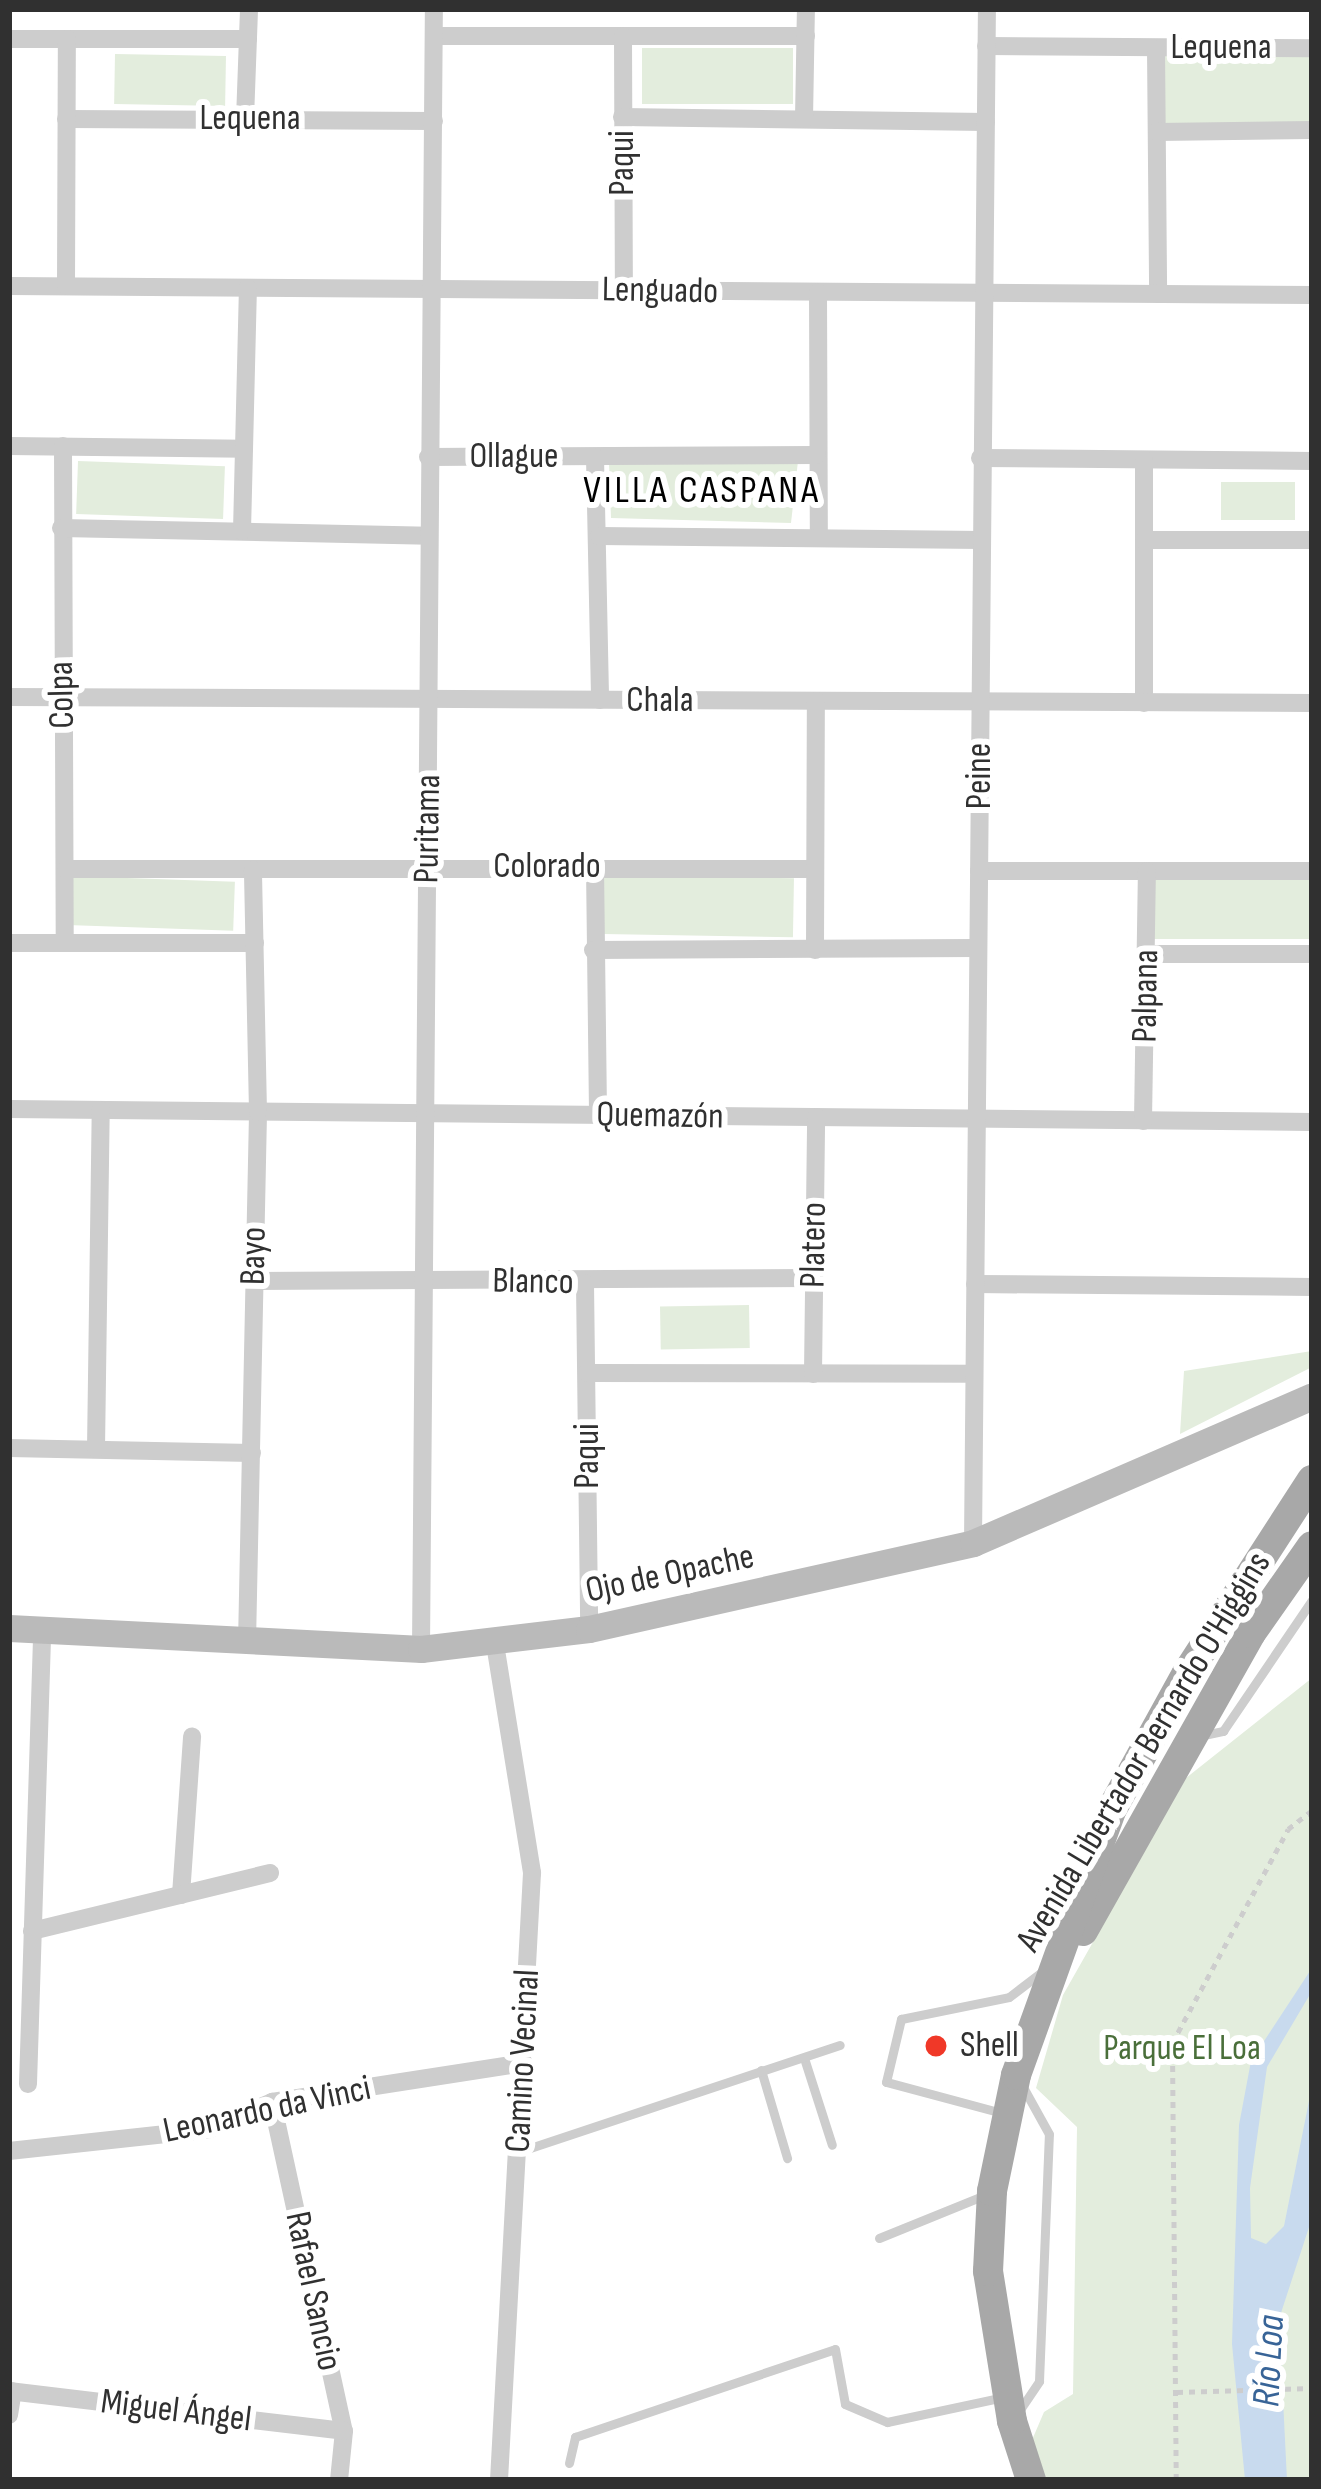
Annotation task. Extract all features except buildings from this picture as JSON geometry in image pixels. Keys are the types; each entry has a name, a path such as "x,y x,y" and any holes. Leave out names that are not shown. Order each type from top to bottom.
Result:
{"main road":[{"name":"Ojo de Opache","path":"9,1628 421,1649 495,1644 589,1629 973,1543 1312,1396"},
{"name":"Avenida Libertador Bernardo O'Higgins","path":"1031,2480 1010,2408 988,2271 992,2191 1016,2075 1123,1790 1186,1673 1312,1480"},
{"name":"Avenida Libertador Bernardo O'Higgins","path":"1043,1999 1193,1736 1263,1642 1312,1546"}],"street":[{"path":"245,118 250,9"},
{"name":"Puritama","path":"421,1649 434,9"},
{"path":"803,119 806,9"},
{"name":"Peine","path":"973,1543 987,9"},
{"path":"434,35 806,36"},
{"name":"Paqui","path":"623,36 623,290"},
{"path":"9,39 248,39"},
{"path":"66,286 67,39"},
{"name":"Lequena","path":"986,46 1312,48"},
{"path":"1156,49 1158,294"},
{"path":"622,117 986,122"},
{"name":"Lequena","path":"66,118 434,121"},
{"path":"1157,133 1312,130"},
{"name":"Lenguado","path":"9,286 1312,295"},
{"path":"242,530 248,288"},
{"path":"818,292 819,537"},
{"path":"9,446 244,449"},
{"name":"Colpa","path":"63,446 65,943"},
{"name":"Ollague","path":"428,457 817,455"},
{"path":"595,457 600,700"},
{"path":"980,458 1312,461"},
{"path":"1144,460 1144,703"},
{"path":"62,528 428,536"},
{"path":"599,536 982,540"},
{"path":"1144,540 1312,540"},
{"name":"Chala","path":"9,698 1312,704"},
{"path":"815,950 816,701"},
{"path":"595,867 598,1115"},
{"name":"Colorado","path":"66,869 812,869"},
{"name":"Bayo","path":"247,1643 259,1112 253,870"},
{"path":"980,872 1312,871"},
{"name":"Palpana","path":"1143,1120 1147,872"},
{"path":"9,943 255,943"},
{"path":"593,950 976,948"},
{"path":"1148,954 1312,954"},
{"name":"Quemazón","path":"9,1109 1312,1122"},
{"path":"96,1449 101,1110"},
{"name":"Platero","path":"812,1374 816,1117"},
{"name":"Blanco","path":"254,1281 813,1278"},
{"name":"Paqui","path":"586,1282 589,1629"},
{"path":"975,1285 1312,1287"},
{"path":"587,1373 974,1374"},
{"path":"9,1448 253,1453"},
{"path":"28,2084 42,1630"},
{"name":"Camino Vecinal","path":"495,1644 532,1873 499,2480"},
{"path":"181,1894 192,1736"},
{"path":"32,1931 270,1873"},
{"name":"Leonardo da Vinci","path":"9,2151 210,2129 272,2102 524,2063"},
{"name":"Rafael Sancio","path":"272,2102 344,2431 339,2480"},
{"path":"9,2415 11,2391"},
{"name":"Miguel Ángel","path":"11,2391 344,2431"}],"lane":[{"path":"1263,1642 1312,1600"},
{"path":"1007,2114 886,2082 901,2019 1009,1997 1057,1960"},
{"path":"518,2152 840,2045"},
{"path":"804,2058 832,2146"},
{"path":"761,2070 787,2158"},
{"path":"569,2463 575,2437 835,2349 845,2404 887,2422 1010,2408 1039,2381 1049,2134 1016,2075"},
{"path":"879,2238 992,2191"}],"path":[{"path":"1176,2480 1172,2043 1288,1829 1312,1810"},
{"path":"1177,2392 1312,2388"}],"green space":[{"path":"642,48 793,48 793,104 642,104"},
{"path":"115,54 226,56 225,106 114,104"},
{"path":"1165,54 1312,54 1312,124 1165,124"},
{"path":"78,461 225,466 223,519 76,514"},
{"path":"798,461 791,523 611,518 609,462"},
{"path":"1221,482 1295,482 1295,520 1221,520"},
{"path":"604,875 794,878 793,937 603,934"},
{"path":"69,876 235,882 233,931 67,925"},
{"path":"1154,876 1312,876 1312,939 1154,939"},
{"path":"749,1305 750,1348 661,1350 660,1307"},
{"path":"1312,1351 1312,1367 1180,1434 1184,1371"},
{"name":"Parque El Loa","path":"1312,1678 1312,2480 1041,2480 1029,2447 1044,2412 1073,2394 1077,2127 1036,2088 1063,1995 1186,1778"}],"water":[{"name":"Río Loa","path":"1312,1968 1312,1991 1267,2067 1250,2188 1251,2238 1266,2244 1284,2226 1312,2086 1312,2218 1279,2319 1287,2480 1245,2480 1232,2344 1239,2125 1251,2061"}],"place":[{"name":"Shell","path":"936,2046"}],"district":[{"name":"VILLA CASPANA","path":"702,491"}]}
